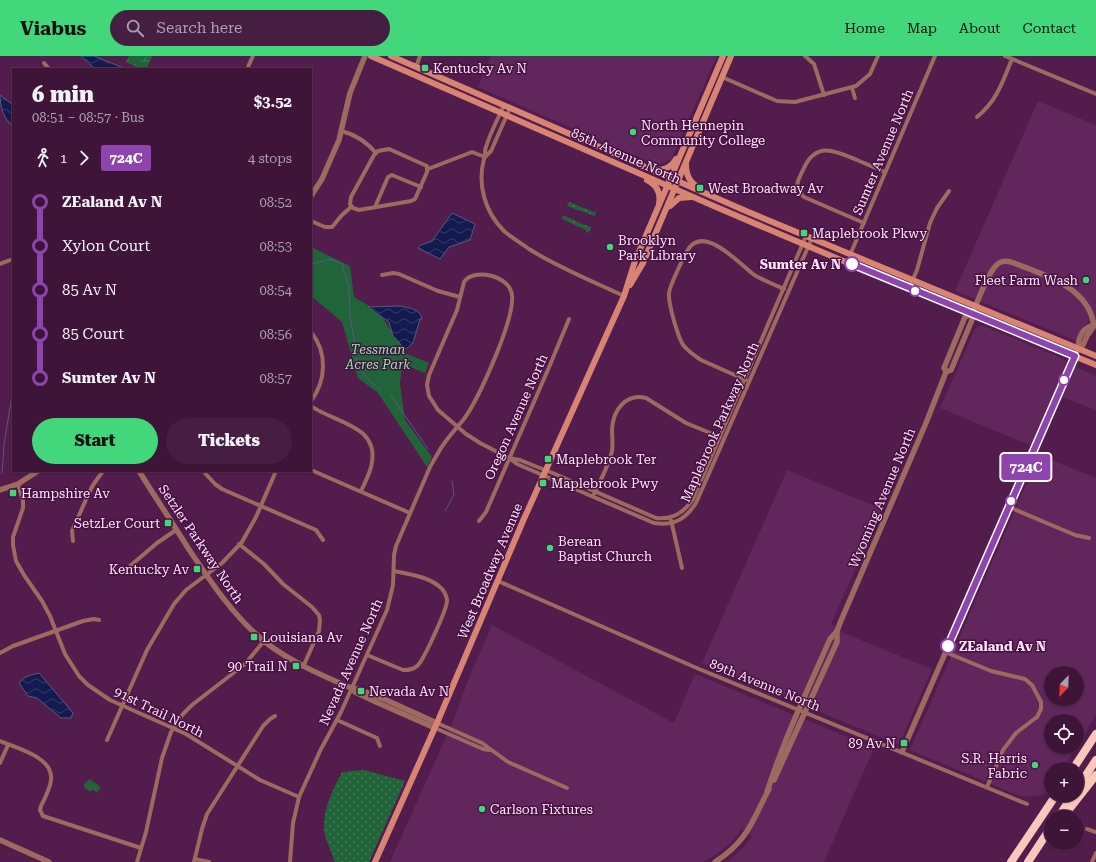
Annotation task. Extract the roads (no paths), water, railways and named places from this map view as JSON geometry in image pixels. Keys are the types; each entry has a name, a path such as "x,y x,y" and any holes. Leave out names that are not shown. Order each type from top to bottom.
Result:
{"highway":[{"path":"1078,762 1096,734"},
{"path":"1084,778 1096,760"},
{"path":"1068,810 1096,775"},
{"path":"1011,862 1051,802"},
{"path":"1033,828 1044,832"},
{"path":"1029,860 1044,839"}],"main road":[{"name":"85th Avenue North","path":"371,56 693,197 1096,365"},
{"name":"85th Avenue North","path":"390,56 746,211 1096,356"},
{"name":"West Broadway Avenue","path":"625,293 631,272 723,56"},
{"name":"West Broadway Avenue","path":"375,862 436,725 523,521 625,293 643,263 731,56"},
{"path":"651,170 662,170 672,166 690,135"},
{"path":"563,140 573,147 654,184 658,190 660,198 658,210"},
{"path":"686,162 688,176 694,185 740,205 746,211"},
{"path":"665,212 672,202 686,197 693,197"}],"street":[{"path":"247,68 253,56"},
{"path":"312,194 322,179 342,131 350,93 365,56"},
{"path":"416,67 420,56"},
{"path":"805,56 814,64 824,95"},
{"path":"722,77 777,101 795,102 852,88 861,83 870,74 878,56"},
{"name":"Sumter Avenue North","path":"850,255 935,56"},
{"path":"1005,56 1096,94"},
{"path":"977,117 996,96 1012,59"},
{"path":"44,63 48,68"},
{"path":"852,88 855,98"},
{"path":"507,107 485,148 481,179 484,199 492,216 511,237 554,264 625,293"},
{"path":"342,131 359,137 376,153"},
{"path":"312,221 325,227 332,226 351,207 351,197 376,153 382,150 389,149 425,164 428,168"},
{"path":"864,222 800,195 797,188 800,177 810,158 820,151 826,150 839,152 886,172"},
{"path":"351,207 359,210 413,200 421,187 428,168 472,152 485,157"},
{"path":"375,207 388,177 392,175 421,187"},
{"path":"909,288 917,270 930,223 937,208 950,191"},
{"name":"Maplebrook Parkway North","path":"672,523 684,518 696,503 789,290 809,237"},
{"path":"750,381 701,360 694,356 684,346 679,336 670,303 669,292 689,248 695,242 704,240 726,251 762,279 783,289 789,290"},
{"name":"Maplebrook Parkway North","path":"670,518 678,515 689,506 783,289 806,244"},
{"path":"0,264 12,259"},
{"name":"Wyoming Avenue North","path":"767,792 776,764 830,639 837,631 946,372 951,370 972,320 972,314 988,277 994,268 999,263 1005,261 1014,263 1070,288 1086,302 1093,316 1095,325"},
{"path":"382,275 393,273 399,274 443,293 460,297 455,317 429,375 427,385 429,396 434,406 458,427 480,443 509,458 517,464 595,492 656,518 670,518 682,568"},
{"name":"Nevada Avenue North","path":"290,862 293,823 299,797 321,749 337,720 390,602 396,546 438,453 470,410 509,321 512,302 511,290 505,281 479,274 470,276 466,278 462,286 460,297"},
{"name":"Oregon Avenue North","path":"479,521 486,512 569,319"},
{"path":"902,752 1078,349 1095,325"},
{"path":"312,334 319,344 323,357 323,373 317,392 312,400"},
{"path":"593,497 612,451 612,428 616,414 623,402 631,398 646,398 686,422 724,439"},
{"path":"312,407 322,413 359,430 369,441 373,455 372,463 361,491"},
{"path":"312,470 410,513"},
{"path":"0,490 18,484 36,472"},
{"path":"73,541 72,531 93,485 102,472"},
{"name":"Setzler Parkway North","path":"140,472 176,530 229,607 264,641 303,667 351,688 355,692 376,702 436,725"},
{"path":"204,472 222,489 316,530 323,540"},
{"path":"107,740 147,650 174,604 186,590 222,563 250,530 276,472"},
{"path":"545,474 593,497 654,523 672,523"},
{"name":"91st Trail North","path":"18,484 22,496 23,508 13,536 15,557 20,568 42,601 50,616 65,654 79,676 98,693 174,728 197,740 260,780 299,797"},
{"path":"1009,507 1075,534 1089,538"},
{"path":"130,566 157,543 176,530"},
{"path":"239,544 264,564 283,584 312,607 319,615 319,631 303,667"},
{"path":"367,655 403,670 413,669 423,659 445,609 447,600 443,589 412,574 394,571"},
{"name":"89th Avenue North","path":"498,581 704,671 1027,804"},
{"path":"0,653 13,646 84,621 94,619 99,620"},
{"name":"Wyoming Avenue North","path":"716,862 730,852 743,838 754,821 781,766 837,642 837,631"},
{"path":"137,862 146,832 165,746 174,728 183,714 192,705 245,664 264,641"},
{"path":"945,652 991,671 1025,679 1032,685 1041,702 1041,709 1038,717 1016,733 1003,750 987,787"},
{"path":"209,862 195,860 204,821 211,807 263,726 275,716"},
{"path":"337,720 377,738 380,746"},
{"path":"436,725 483,749 490,750 508,762 567,788"},
{"path":"0,741 38,758 47,765 50,770 51,781 40,810 43,816 141,848"},
{"path":"0,763 8,745"},
{"path":"1087,829 1096,832"},
{"path":"0,840 49,862"},
{"path":"1092,862 1096,853"}],"water":[{"path":"81,56 94,56 124,68 94,68"},
{"path":"0,95 12,104 12,126 7,120 1,104"},
{"path":"452,213 475,224 470,240 449,247 440,259 418,248 421,245 432,241"},
{"path":"400,306 417,311 422,319 420,319 413,343 405,350 393,336 389,322 368,307"},
{"path":"39,673 73,713 71,718 61,718 37,698 28,696 19,683 28,676"}],"waterway":[{"path":"312,264 331,259 342,264 349,288 350,317 356,348"},
{"path":"356,358 360,368 366,376 381,390"},
{"path":"390,394 428,449"},
{"path":"2,473 4,445 12,395"},
{"path":"445,511 454,495 452,481"}],"place":[{"name":"Kentucky Av N","path":"425,68"},
{"name":"North Hennepin Community College","path":"633,132"},
{"name":"West Broadway Av","path":"700,188"},
{"name":"Maplebrook Pkwy","path":"804,233"},
{"name":"Brooklyn Park Library","path":"610,247"},
{"name":"Sumter Av N","path":"852,264"},
{"name":"Fleet Farm Wash","path":"1086,280"},
{"name":"Maplebrook Ter","path":"548,459"},
{"name":"Maplebrook Pwy","path":"543,483"},
{"name":"Hampshire Av","path":"13,493"},
{"name":"SetzLer Court","path":"168,523"},
{"name":"Berean Baptist Church","path":"550,548"},
{"name":"Kentucky Av","path":"197,569"},
{"name":"Louisiana Av","path":"254,637"},
{"name":"ZEaland Av N","path":"948,646"},
{"name":"90 Trail N","path":"296,666"},
{"name":"Nevada Av N","path":"361,691"},
{"name":"89 Av N","path":"904,743"},
{"name":"S.R. Harris Fabric","path":"1035,765"},
{"name":"Carlson Fixtures","path":"482,809"}],"park label":[{"name":"Tessman Acres Park","path":"378,356"}]}
